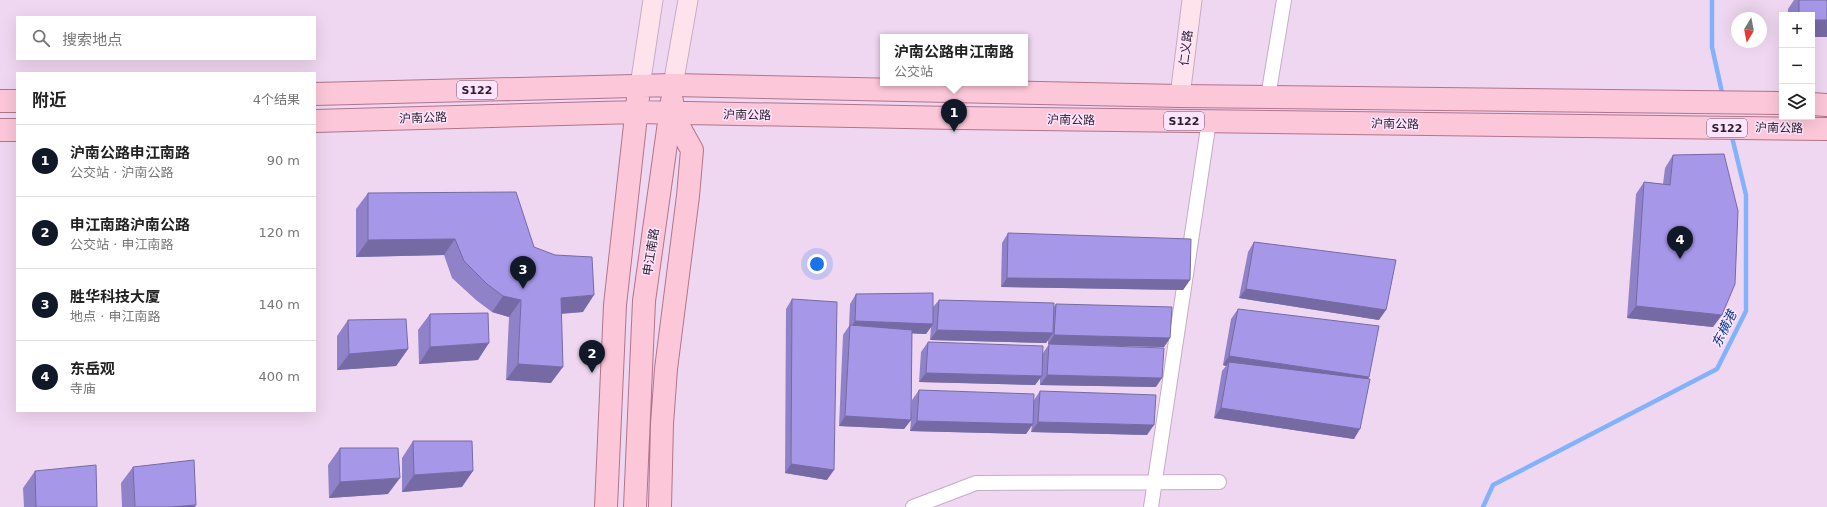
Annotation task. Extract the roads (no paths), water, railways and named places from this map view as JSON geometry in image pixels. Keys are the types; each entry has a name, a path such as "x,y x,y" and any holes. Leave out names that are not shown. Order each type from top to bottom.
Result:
{"main road":[{"path":"606,507 615,304 636,112 653,0"},
{"name":"申江南路","path":"635,501 644,301 672,114 673,85 688,0"},
{"name":"仁义路","path":"1180,96 1192,0"},
{"name":"S122","path":"316,94 673,85 1180,96 1754,101 1779,103"},
{"path":"0,101 16,101"},
{"path":"1815,104 1827,105"},
{"name":"沪南公路","path":"316,121 636,112 672,114 1827,129"},
{"path":"660,507 662,424 666,369 688,196 692,150 672,114"},
{"path":"0,130 16,130"},
{"path":"635,501 651,444 666,369"},
{"path":"594,507 607,479"}],"street":[{"path":"1268,97 1284,0"},
{"path":"1151,507 1209,121"},
{"path":"913,507 976,483 1219,482"}],"waterway":[{"name":"东横港","path":"1712,0 1712,47 1723,97"},
{"name":"东横港","path":"1483,507 1493,485 1717,369 1746,311 1746,195 1731,133"}],"place":[{"name":"沪南公路申江南路","path":"954,132"},
{"name":"东岳观","path":"1680,259"},
{"name":"胜华科技大厦","path":"523,289"},
{"name":"申江南路沪南公路","path":"592,373"}]}
